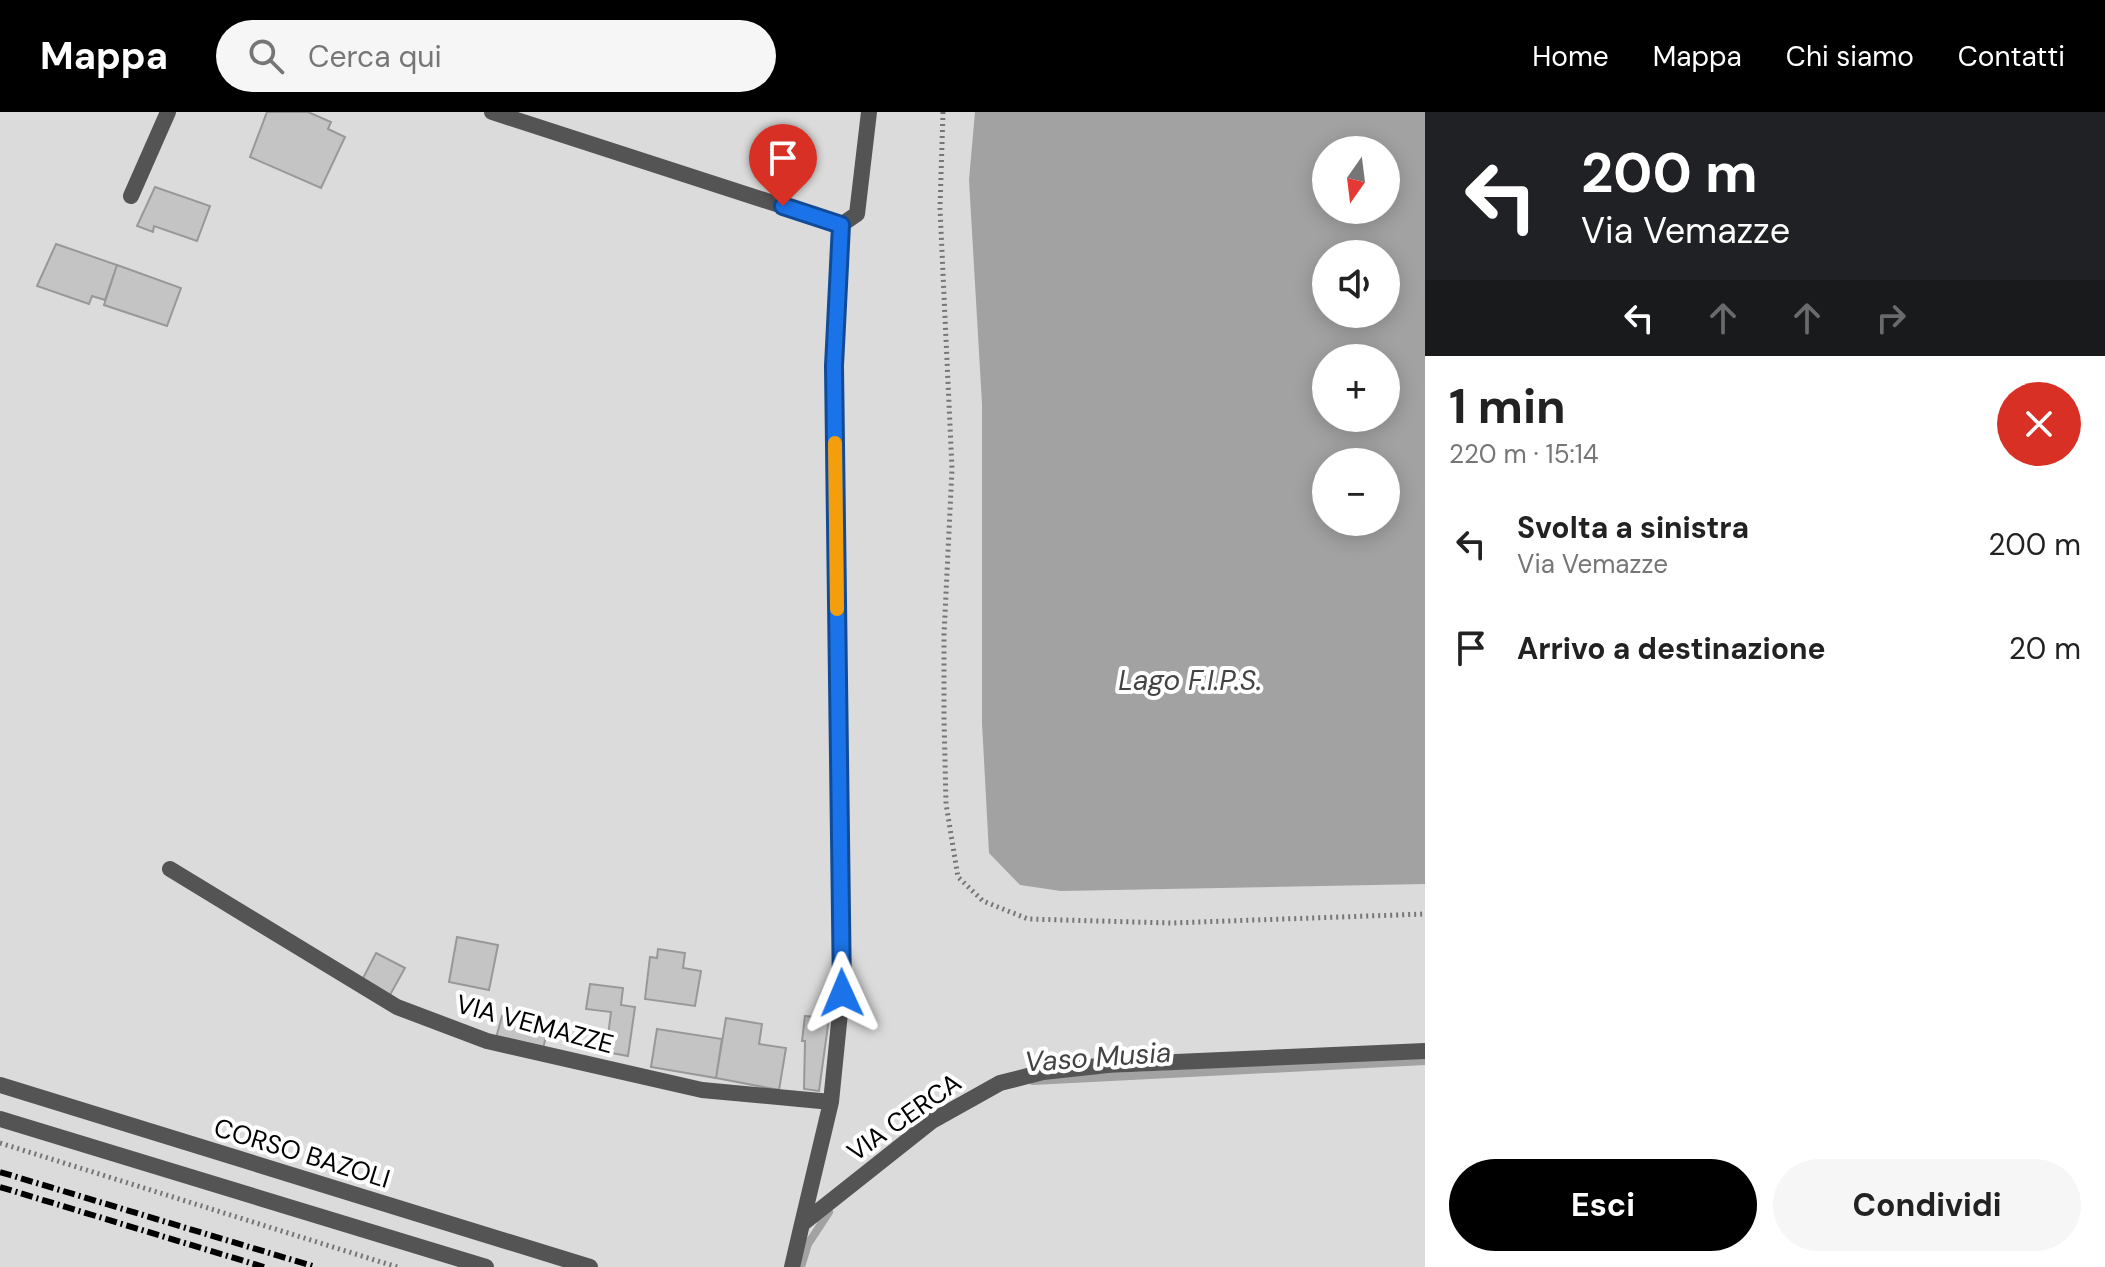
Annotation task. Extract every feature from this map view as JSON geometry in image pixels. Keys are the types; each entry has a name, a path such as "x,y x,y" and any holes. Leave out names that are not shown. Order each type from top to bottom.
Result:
{"street":[{"path":"131,196 168,112"},
{"path":"492,112 841,225"},
{"path":"841,225 857,214 869,112"},
{"path":"792,1267 831,1102 842,993 834,366 841,225"},
{"name":"VIA VEMAZZE","path":"170,869 397,1007 487,1041 702,1090 831,1102"},
{"name":"VIA CERCA","path":"802,1224 932,1121 1000,1083 1043,1072 1108,1065 1425,1051"},
{"name":"CORSO BAZOLI","path":"0,1085 590,1267"},
{"path":"0,1119 486,1267"}],"path":[{"path":"943,112 940,208 952,469 944,718 946,804 958,877 983,901 1028,919 1171,923 1425,914"},
{"path":"0,1143 397,1267"}],"shaded area":[{"path":"0,112 1425,112 1425,1267 0,1267"}],"water":[{"name":"Lago F.I.P.S.","path":"975,112 1425,112 1425,884 1061,891 1020,885 989,853 982,723 982,404 969,180"}],"building":[{"path":"267,112 308,112 331,122 328,129 345,137 321,188 250,157"},
{"path":"155,187 210,206 197,241 154,226 153,232 137,226"},
{"path":"56,244 117,265 105,300 92,296 89,304 37,286"},
{"path":"117,265 181,288 167,326 104,305"},
{"path":"457,937 498,945 489,990 449,982"},
{"path":"658,949 685,953 683,968 701,971 695,1006 645,999 650,957 657,958"},
{"path":"376,953 405,968 390,995 362,980"},
{"path":"590,984 623,988 621,1005 635,1007 628,1056 606,1052 611,1012 586,1009"},
{"path":"502,1016 548,1027 543,1049 496,1038"},
{"path":"805,1016 829,1018 819,1091 804,1089 805,1041 802,1041"},
{"path":"726,1018 762,1024 759,1044 786,1048 779,1090 716,1078"},
{"path":"657,1029 722,1039 716,1078 651,1067"}],"waterway":[{"name":"Vaso Musia","path":"1033,1081 1425,1061"},
{"name":"Vaso Musia","path":"801,1267 808,1244 829,1212"}],"railway":[{"path":"0,1172 316,1267"},
{"path":"0,1187 264,1267"}],"slow traffic":[{"path":"835,443 837,609"}],"route":[{"path":"783,206 841,225 834,366 842,993"}]}
